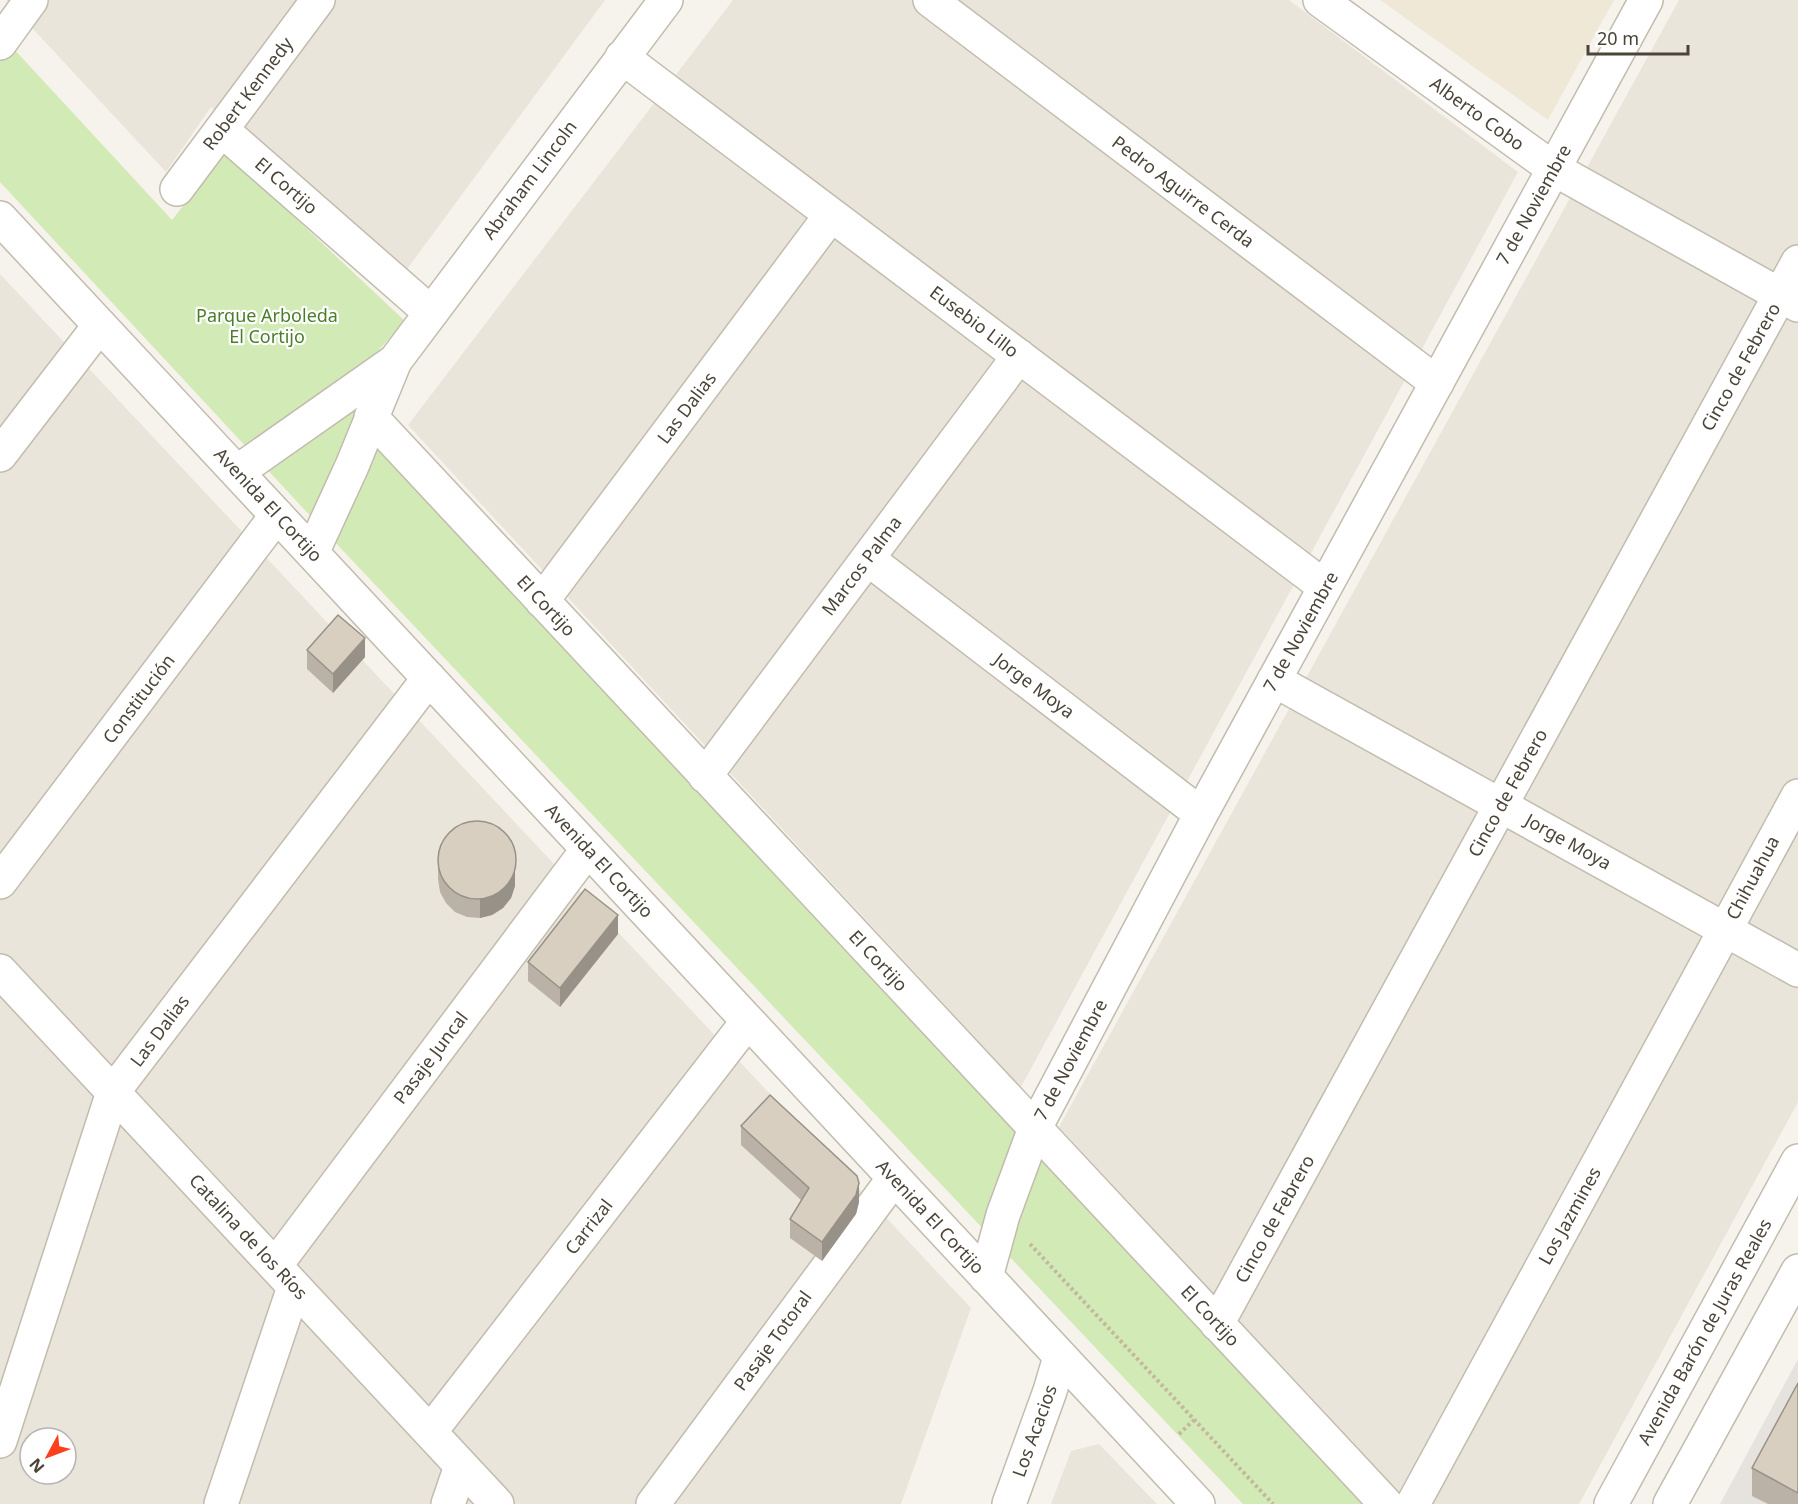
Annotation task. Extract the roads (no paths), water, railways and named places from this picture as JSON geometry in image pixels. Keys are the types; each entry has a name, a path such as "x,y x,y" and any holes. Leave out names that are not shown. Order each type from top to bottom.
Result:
{"street":[{"path":"0,43 31,0"},
{"name":"Robert Kennedy","path":"177,189 318,0"},
{"name":"Abraham Lincoln","path":"312,553 352,466 395,361 666,0"},
{"name":"Pedro Aguirre Cerda","path":"930,0 1437,383"},
{"name":"Alberto Cobo","path":"1320,0 1554,170 1789,300"},
{"name":"7 de Noviembre","path":"986,1277 1003,1215 1035,1128 1201,814 1647,0"},
{"name":"Eusebio Lillo","path":"622,57 1325,587"},
{"name":"El Cortijo","path":"222,130 431,313"},
{"name":"Las Dalias","path":"542,601 831,215"},
{"name":"Avenida El Cortijo","path":"0,218 1198,1504"},
{"name":"Cinco de Febrero","path":"1217,1324 1501,805 1789,300 1798,262"},
{"path":"0,455 100,325"},
{"name":"Marcos Palma","path":"705,776 1019,356"},
{"name":"Abraham Lincoln","path":"237,472 395,361"},
{"name":"El Cortijo","path":"371,417 1386,1504"},
{"name":"Constitución","path":"0,882 277,515"},
{"name":"Jorge Moya","path":"868,559 1201,814"},
{"name":"Las Dalias","path":"0,1441 113,1092 429,678"},
{"name":"Jorge Moya","path":"1274,680 1798,970"},
{"name":"Chihuahua","path":"1726,929 1798,796"},
{"name":"Pasaje Juncal","path":"221,1504 285,1276 588,849"},
{"name":"Los Jazmines","path":"1413,1504 1726,929"},
{"name":"Catalina de los Ríos","path":"0,971 496,1504"},
{"name":"Carrizal","path":"430,1432 748,1021"},
{"name":"Avenida Barón de Juras Reales","path":"1611,1504 1798,1161"},
{"name":"Pasaje Totoral","path":"653,1504 894,1178"},
{"path":"1670,1504 1798,1271"},
{"name":"Los Acacios","path":"1009,1504 1050,1392 1060,1357"},
{"path":"448,1504 461,1466"}],"park label":[{"name":"Parque Arboleda El Cortijo","path":"267,326"}]}
